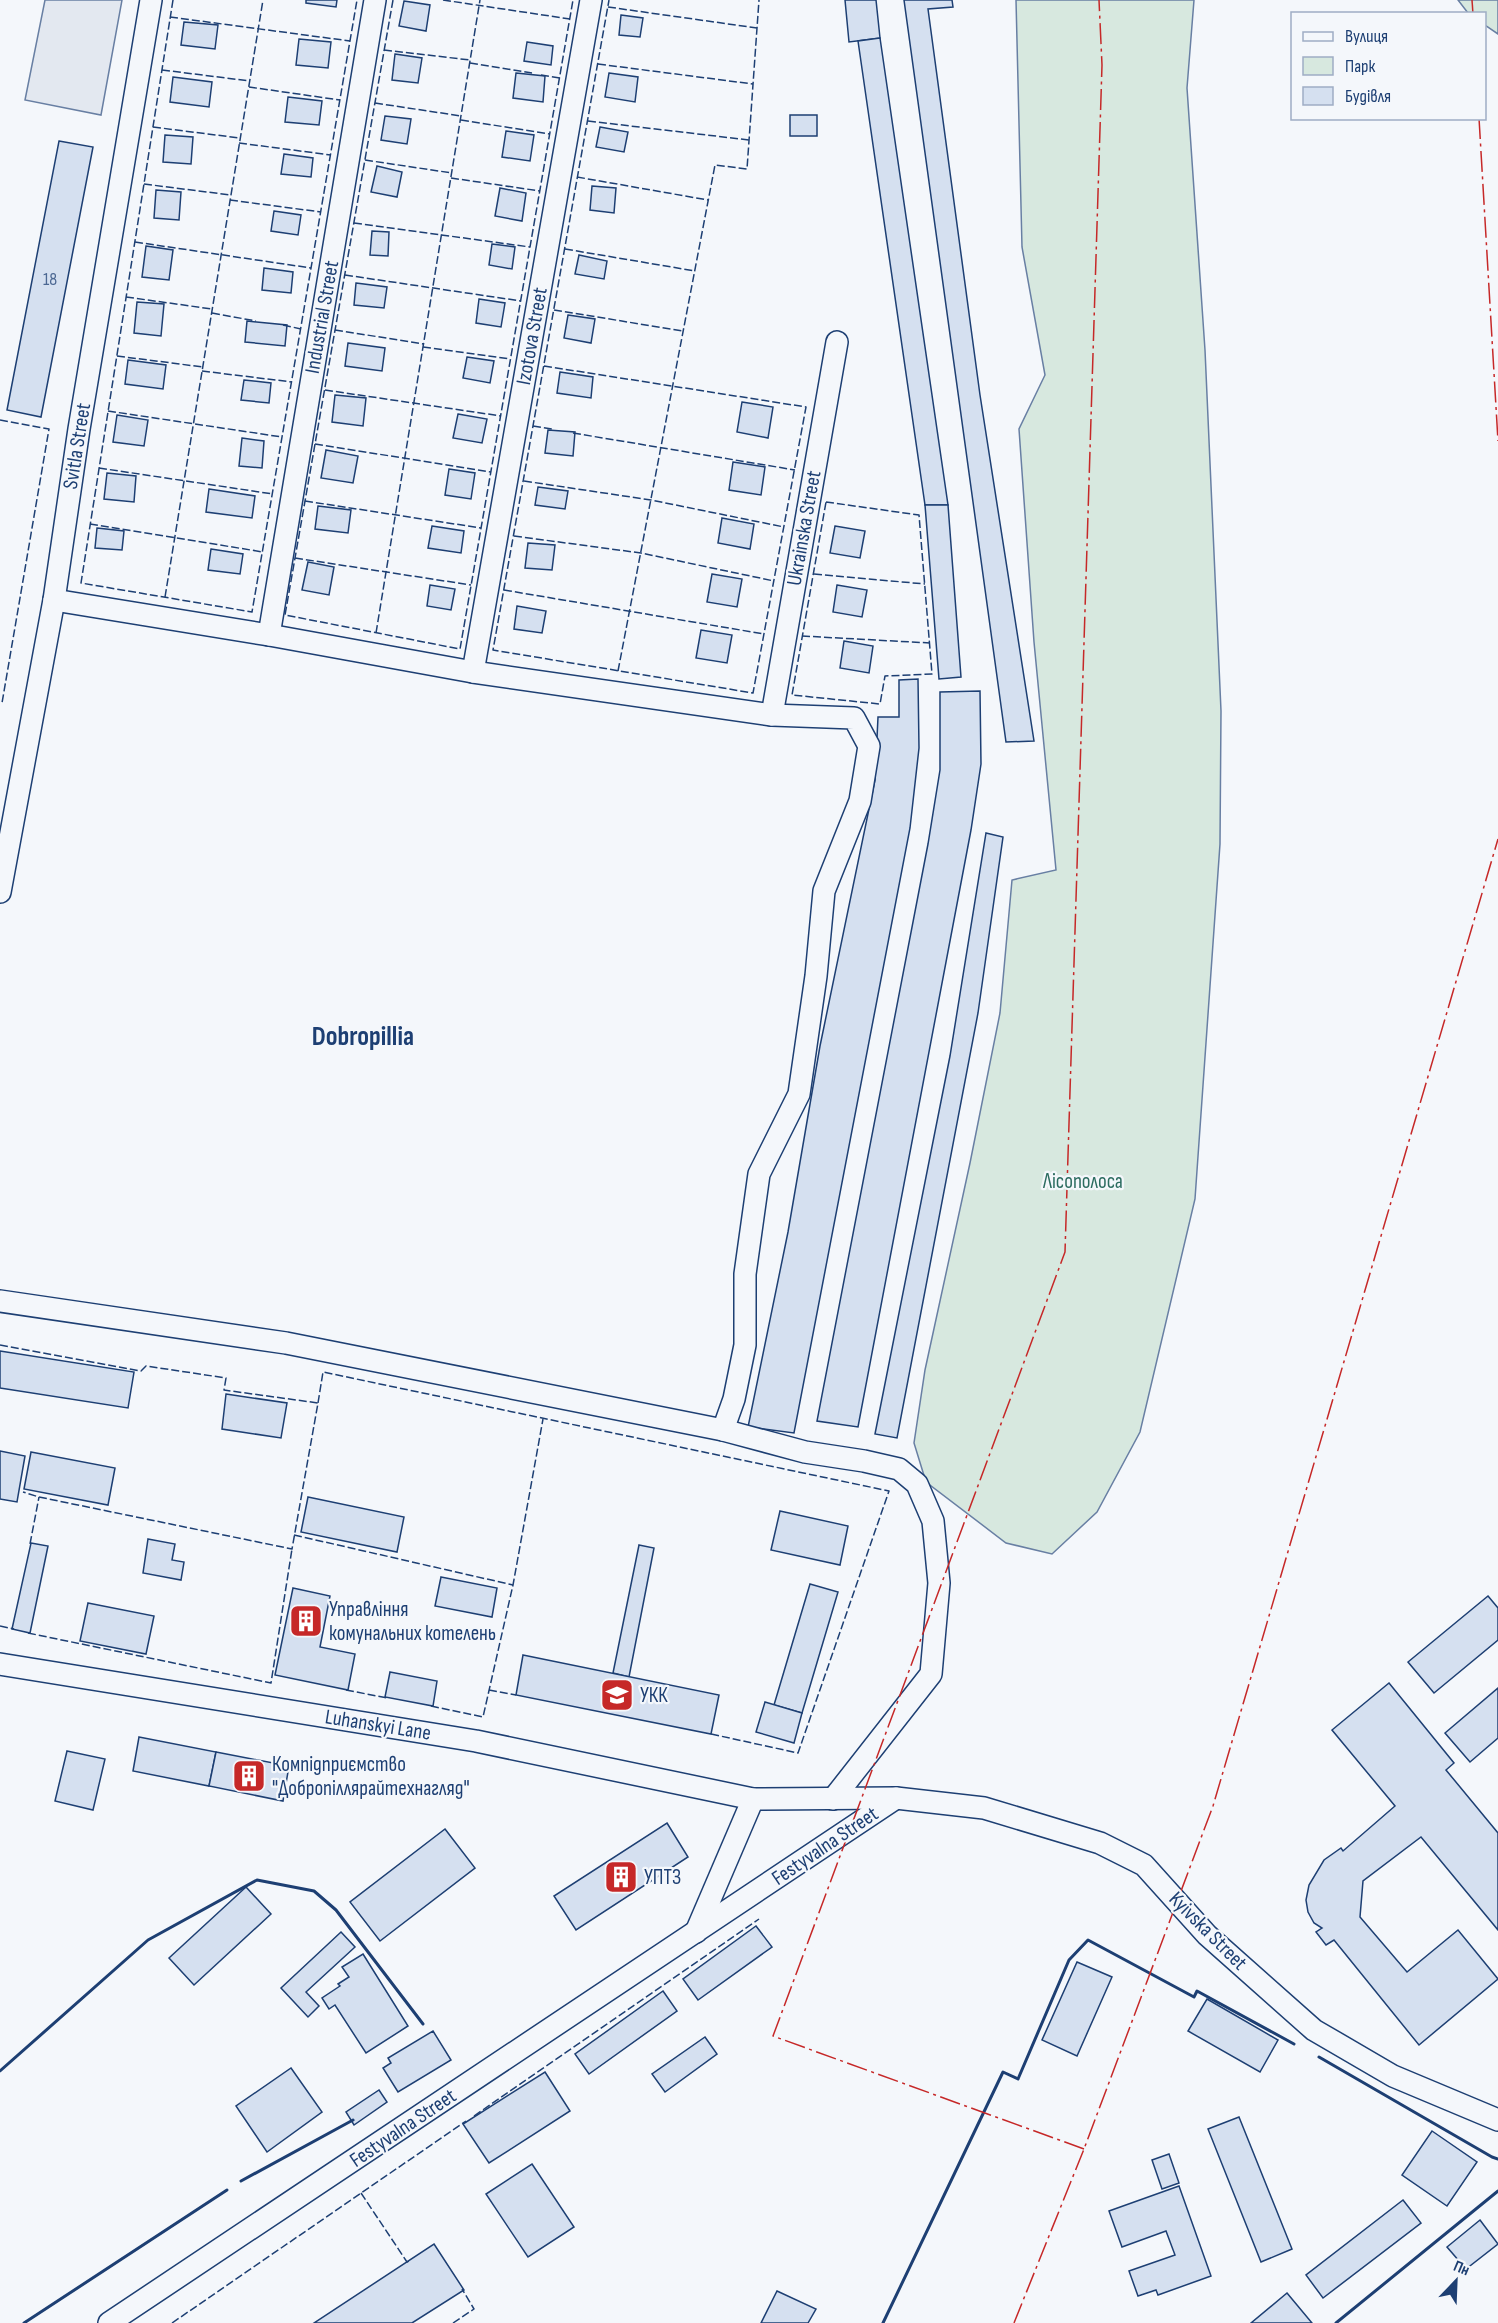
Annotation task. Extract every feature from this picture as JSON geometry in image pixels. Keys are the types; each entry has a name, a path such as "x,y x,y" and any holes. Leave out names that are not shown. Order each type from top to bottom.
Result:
{"street":[{"name":"Svitla Street","path":"0,892 54,600 81,418 151,0"},
{"name":"Industrial Street","path":"269,634 375,0"},
{"name":"Izotova Street","path":"473,672 591,0"},
{"name":"Ukrainska Street","path":"772,715 837,342"},
{"path":"54,600 269,634 473,672 772,715 854,718 869,746 860,801 824,891 816,976 799,1094 759,1174 745,1274 745,1345 734,1399 723,1430"},
{"path":"0,1300 286,1343 723,1430 805,1452 899,1469 917,1484 933,1521 939,1583 931,1674 833,1799"},
{"name":"Luhanskyi Lane","path":"0,1664 476,1741 753,1799"},
{"name":"Festyvalna Street","path":"753,1799 896,1798"},
{"name":"Festyvalna Street","path":"109,2323 896,1798"},
{"name":"Kyivska Street","path":"896,1798 984,1808 1100,1843 1144,1865 1207,1935 1314,2030 1393,2076 1498,2120"},
{"path":"696,1932 753,1799"}],"green space":[{"name":"Лісополоса","path":"1016,0 1194,0 1187,88 1205,350 1221,711 1220,844 1195,1199 1140,1432 1097,1512 1052,1554 1006,1543 926,1482 914,1443 925,1370 1000,1013 1012,880 1056,870 1034,642 1019,429 1045,375 1022,247"},
{"path":"1458,0 1498,0 1498,34 1486,26 1486,12 1467,12"}],"shaded area":[{"path":"45,0 122,0 101,115 25,100"}],"building":[{"path":"306,0 337,0 336,7 306,3"},
{"path":"845,0 876,0 880,38 849,42"},
{"path":"904,0 952,0 953,7 928,9 980,395 1034,741 1006,742"},
{"path":"404,1 430,5 426,31 399,26"},
{"path":"621,15 643,18 640,37 619,35"},
{"path":"184,22 218,25 215,49 181,45"},
{"path":"880,38 948,505 925,505 858,41"},
{"path":"299,39 331,42 328,68 296,65"},
{"path":"527,42 553,46 551,65 524,61"},
{"path":"395,54 422,58 418,83 392,80"},
{"path":"516,73 545,76 543,102 513,98"},
{"path":"609,73 638,77 635,102 605,97"},
{"path":"173,77 212,82 209,107 170,102"},
{"path":"288,97 322,101 319,125 285,122"},
{"path":"790,115 817,115 817,136 790,136"},
{"path":"385,116 411,119 407,144 381,140"},
{"path":"600,127 628,132 624,152 596,147"},
{"path":"506,131 534,135 530,161 502,157"},
{"path":"165,135 193,137 191,164 163,162"},
{"path":"59,141 93,147 41,417 7,410"},
{"path":"284,154 313,158 311,177 281,174"},
{"path":"377,166 402,172 397,197 371,192"},
{"path":"592,186 616,188 614,213 590,210"},
{"path":"500,188 526,193 522,221 495,216"},
{"path":"156,190 181,192 179,220 154,218"},
{"path":"274,211 301,215 298,235 271,231"},
{"path":"372,231 389,232 388,256 370,255"},
{"path":"492,244 515,247 512,269 489,265"},
{"path":"146,246 173,250 169,280 142,277"},
{"path":"579,255 607,261 604,279 575,274"},
{"path":"264,268 293,272 291,293 262,290"},
{"path":"356,283 387,287 384,308 354,305"},
{"path":"479,299 505,303 501,327 476,323"},
{"path":"137,302 164,304 161,336 134,333"},
{"path":"568,315 595,319 591,343 564,338"},
{"path":"247,321 287,325 285,346 245,342"},
{"path":"348,343 385,348 382,371 345,366"},
{"path":"467,357 494,361 490,383 463,378"},
{"path":"128,360 166,365 163,389 125,384"},
{"path":"560,372 593,377 591,398 557,393"},
{"path":"244,380 271,383 269,403 241,400"},
{"path":"335,395 366,398 363,426 332,422"},
{"path":"742,402 773,407 768,438 737,432"},
{"path":"458,414 487,419 482,443 453,438"},
{"path":"117,415 148,420 144,446 113,442"},
{"path":"548,430 575,432 573,456 545,453"},
{"path":"242,438 264,441 262,468 239,466"},
{"path":"326,450 358,456 353,483 321,478"},
{"path":"733,462 765,467 761,495 729,490"},
{"path":"449,469 475,473 471,499 445,495"},
{"path":"107,473 136,476 134,502 104,499"},
{"path":"538,487 568,491 565,509 535,505"},
{"path":"209,489 255,496 252,518 206,512"},
{"path":"925,505 948,505 961,677 939,679"},
{"path":"318,506 351,510 348,533 315,529"},
{"path":"722,518 754,524 750,549 718,543"},
{"path":"432,526 464,531 461,553 428,548"},
{"path":"835,526 865,531 860,558 830,553"},
{"path":"97,528 124,531 122,550 95,548"},
{"path":"528,543 555,545 552,570 525,568"},
{"path":"211,549 243,554 240,574 208,570"},
{"path":"308,562 334,567 329,595 302,590"},
{"path":"712,574 742,579 737,607 707,602"},
{"path":"430,585 455,589 451,610 427,606"},
{"path":"837,585 867,590 862,617 833,612"},
{"path":"517,606 546,611 542,633 514,629"},
{"path":"701,630 732,635 727,663 696,658"},
{"path":"844,641 873,646 869,673 840,668"},
{"path":"918,679 919,748 910,828 794,1433 748,1427 788,1232 820,1046 875,780 878,717 899,717 899,680"},
{"path":"980,691 981,764 971,830 858,1427 817,1421 928,844 940,770 940,692"},
{"path":"986,833 1003,837 978,1013 897,1438 875,1434 950,1056"},
{"path":"0,1351 134,1372 128,1408 0,1388"},
{"path":"226,1394 287,1403 281,1438 222,1429"},
{"path":"0,1451 25,1456 17,1502 0,1499"},
{"path":"31,1452 115,1468 108,1505 24,1489"},
{"path":"308,1497 404,1517 397,1552 301,1532"},
{"path":"780,1511 848,1526 840,1565 771,1550"},
{"path":"148,1539 175,1544 172,1560 184,1562 181,1580 143,1573"},
{"path":"31,1543 48,1546 30,1633 12,1629"},
{"path":"639,1545 654,1548 629,1677 613,1673"},
{"path":"441,1577 497,1588 492,1617 435,1606"},
{"path":"810,1584 838,1592 802,1713 774,1705"},
{"name":"Управління комунальних котелень","path":"293,1588 330,1596 320,1647 355,1654 348,1690 275,1675"},
{"path":"1488,1596 1498,1608 1498,1640 1434,1693 1408,1662"},
{"path":"88,1603 154,1616 146,1654 80,1641"},
{"name":"УКК","path":"523,1655 719,1695 711,1734 516,1695"},
{"path":"390,1672 437,1681 433,1706 385,1697"},
{"path":"1389,1683 1454,1763 1446,1770 1498,1833 1498,1930 1421,1837 1363,1881 1360,1917 1407,1972 1458,1930 1498,1979 1419,2045 1334,1940 1326,1945 1316,1932 1322,1928 1314,1923 1308,1912 1306,1900 1309,1885 1324,1860 1341,1848 1343,1851 1395,1806 1332,1730"},
{"path":"1498,1688 1498,1738 1470,1762 1445,1733"},
{"path":"765,1702 802,1713 794,1743 756,1732"},
{"path":"139,1737 216,1752 209,1786 133,1771"},
{"path":"67,1751 105,1759 93,1810 55,1801"},
{"name":"Компідприємство \"Добропіллярайтехнагляд\"","path":"216,1752 289,1766 283,1801 209,1786"},
{"name":"УПТЗ","path":"667,1823 688,1857 576,1930 554,1896"},
{"path":"445,1829 475,1868 380,1941 350,1902"},
{"path":"246,1887 271,1914 194,1985 169,1958"},
{"path":"756,1926 772,1947 698,2000 683,1979"},
{"path":"341,1932 355,1947 306,1992 319,2006 308,2017 281,1988"},
{"path":"363,1954 408,2026 366,2053 335,2005 329,2009 322,1998 349,1977 342,1967"},
{"path":"1077,1962 1112,1977 1077,2056 1042,2040"},
{"path":"663,1991 677,2011 589,2074 575,2054"},
{"path":"1207,1999 1278,2040 1260,2072 1188,2031"},
{"path":"433,2031 451,2060 398,2092 383,2068 391,2063 388,2058"},
{"path":"705,2037 717,2054 665,2092 652,2074"},
{"path":"291,2068 322,2112 267,2152 236,2106"},
{"path":"545,2072 570,2111 489,2163 463,2124"},
{"path":"379,2090 387,2102 354,2125 346,2112"},
{"path":"1239,2117 1292,2249 1261,2262 1208,2129"},
{"path":"1432,2131 1477,2162 1447,2206 1402,2175"},
{"path":"1169,2154 1179,2183 1162,2189 1152,2160"},
{"path":"532,2164 574,2227 528,2257 486,2194"},
{"path":"1179,2186 1211,2276 1158,2295 1156,2290 1138,2296 1129,2271 1175,2255 1166,2231 1122,2247 1109,2211"},
{"path":"1403,2200 1421,2223 1323,2298 1306,2275"},
{"path":"1480,2220 1498,2244 1466,2269 1447,2247"},
{"path":"434,2244 464,2290 412,2323 314,2323"},
{"path":"777,2291 816,2309 808,2323 761,2323"},
{"path":"1287,2293 1312,2323 1251,2323"}],"fence":[{"path":"173,0 81,583 252,612 357,0"},
{"path":"165,597 263,0"},
{"path":"393,0 285,615 460,649 573,0"},
{"path":"443,0 570,19"},
{"path":"376,633 480,0"},
{"path":"544,366 806,407 753,693 493,650 609,0"},
{"path":"618,671 715,165 747,169 759,0"},
{"path":"608,7 757,28"},
{"path":"170,17 350,41"},
{"path":"384,50 470,60"},
{"path":"470,63 532,73"},
{"path":"598,64 753,84"},
{"path":"162,70 250,81"},
{"path":"541,75 560,78"},
{"path":"249,87 340,100"},
{"path":"375,103 461,116"},
{"path":"461,120 550,134"},
{"path":"588,121 749,140"},
{"path":"153,127 240,138"},
{"path":"239,143 331,155"},
{"path":"365,160 452,173"},
{"path":"577,177 708,200"},
{"path":"451,178 540,191"},
{"path":"144,184 231,195"},
{"path":"230,200 321,212"},
{"path":"354,223 530,247"},
{"path":"135,242 311,268"},
{"path":"565,249 695,271"},
{"path":"345,275 521,301"},
{"path":"126,297 212,309"},
{"path":"554,310 683,331"},
{"path":"212,313 256,321"},
{"path":"283,325 301,329"},
{"path":"335,330 424,344"},
{"path":"423,347 510,359"},
{"path":"117,356 203,367"},
{"path":"202,371 292,382"},
{"path":"325,390 501,416"},
{"path":"108,411 282,437"},
{"path":"0,420 49,429 2,703 0,703"},
{"path":"533,426 552,429"},
{"path":"573,433 795,470"},
{"path":"315,444 491,472"},
{"path":"99,468 273,494"},
{"path":"524,481 651,500 784,527"},
{"path":"305,501 481,528"},
{"path":"826,502 919,515 932,674 885,676 880,704 792,695 826,502"},
{"path":"90,524 263,552"},
{"path":"514,536 641,553 774,581"},
{"path":"295,558 471,585"},
{"path":"814,574 925,584"},
{"path":"504,590 764,634"},
{"path":"802,636 930,643"},
{"path":"0,1345 141,1371 146,1366 226,1378 224,1390 318,1403 292,1549 23,1492"},
{"path":"318,1403 323,1372 889,1491 798,1753 711,1734"},
{"path":"431,1706 483,1717 513,1585 543,1419"},
{"path":"30,1544 39,1497"},
{"path":"294,1535 513,1585"},
{"path":"28,1633 271,1683 292,1549"},
{"path":"0,1626 14,1629"},
{"path":"346,1690 387,1698"},
{"path":"489,1690 516,1695"},
{"path":"474,2116 759,1919"},
{"path":"172,2323 466,2121"},
{"path":"361,2193 407,2262 411,2260"},
{"path":"453,2323 474,2309 462,2289"}],"wall":[{"path":"0,2071 148,1940 257,1880 314,1891 336,1910 423,2024"},
{"path":"883,2323 1003,2072 1018,2079 1069,1960 1088,1940 1194,1997 1197,1991 1294,2044"},
{"path":"1319,2057 1498,2159"},
{"path":"241,2181 353,2120"},
{"path":"24,2323 227,2190"},
{"path":"1336,2323 1498,2191"}],"power":[{"path":"1084,2149 773,2036 1065,1252 1102,65 1099,0"},
{"path":"1472,0 1473,12"},
{"path":"1479,120 1498,441"},
{"path":"1014,2323 1084,2149 1213,1806 1498,839"}],"place":[{"name":"Управління комунальних котелень","path":"306,1621"},
{"name":"УКК","path":"617,1695"},
{"name":"Компідприємство \"Добропіллярайтехнагляд\"","path":"249,1776"},
{"name":"УПТЗ","path":"621,1877"}],"district":[{"name":"Dobropillia","path":"363,1037"}]}
